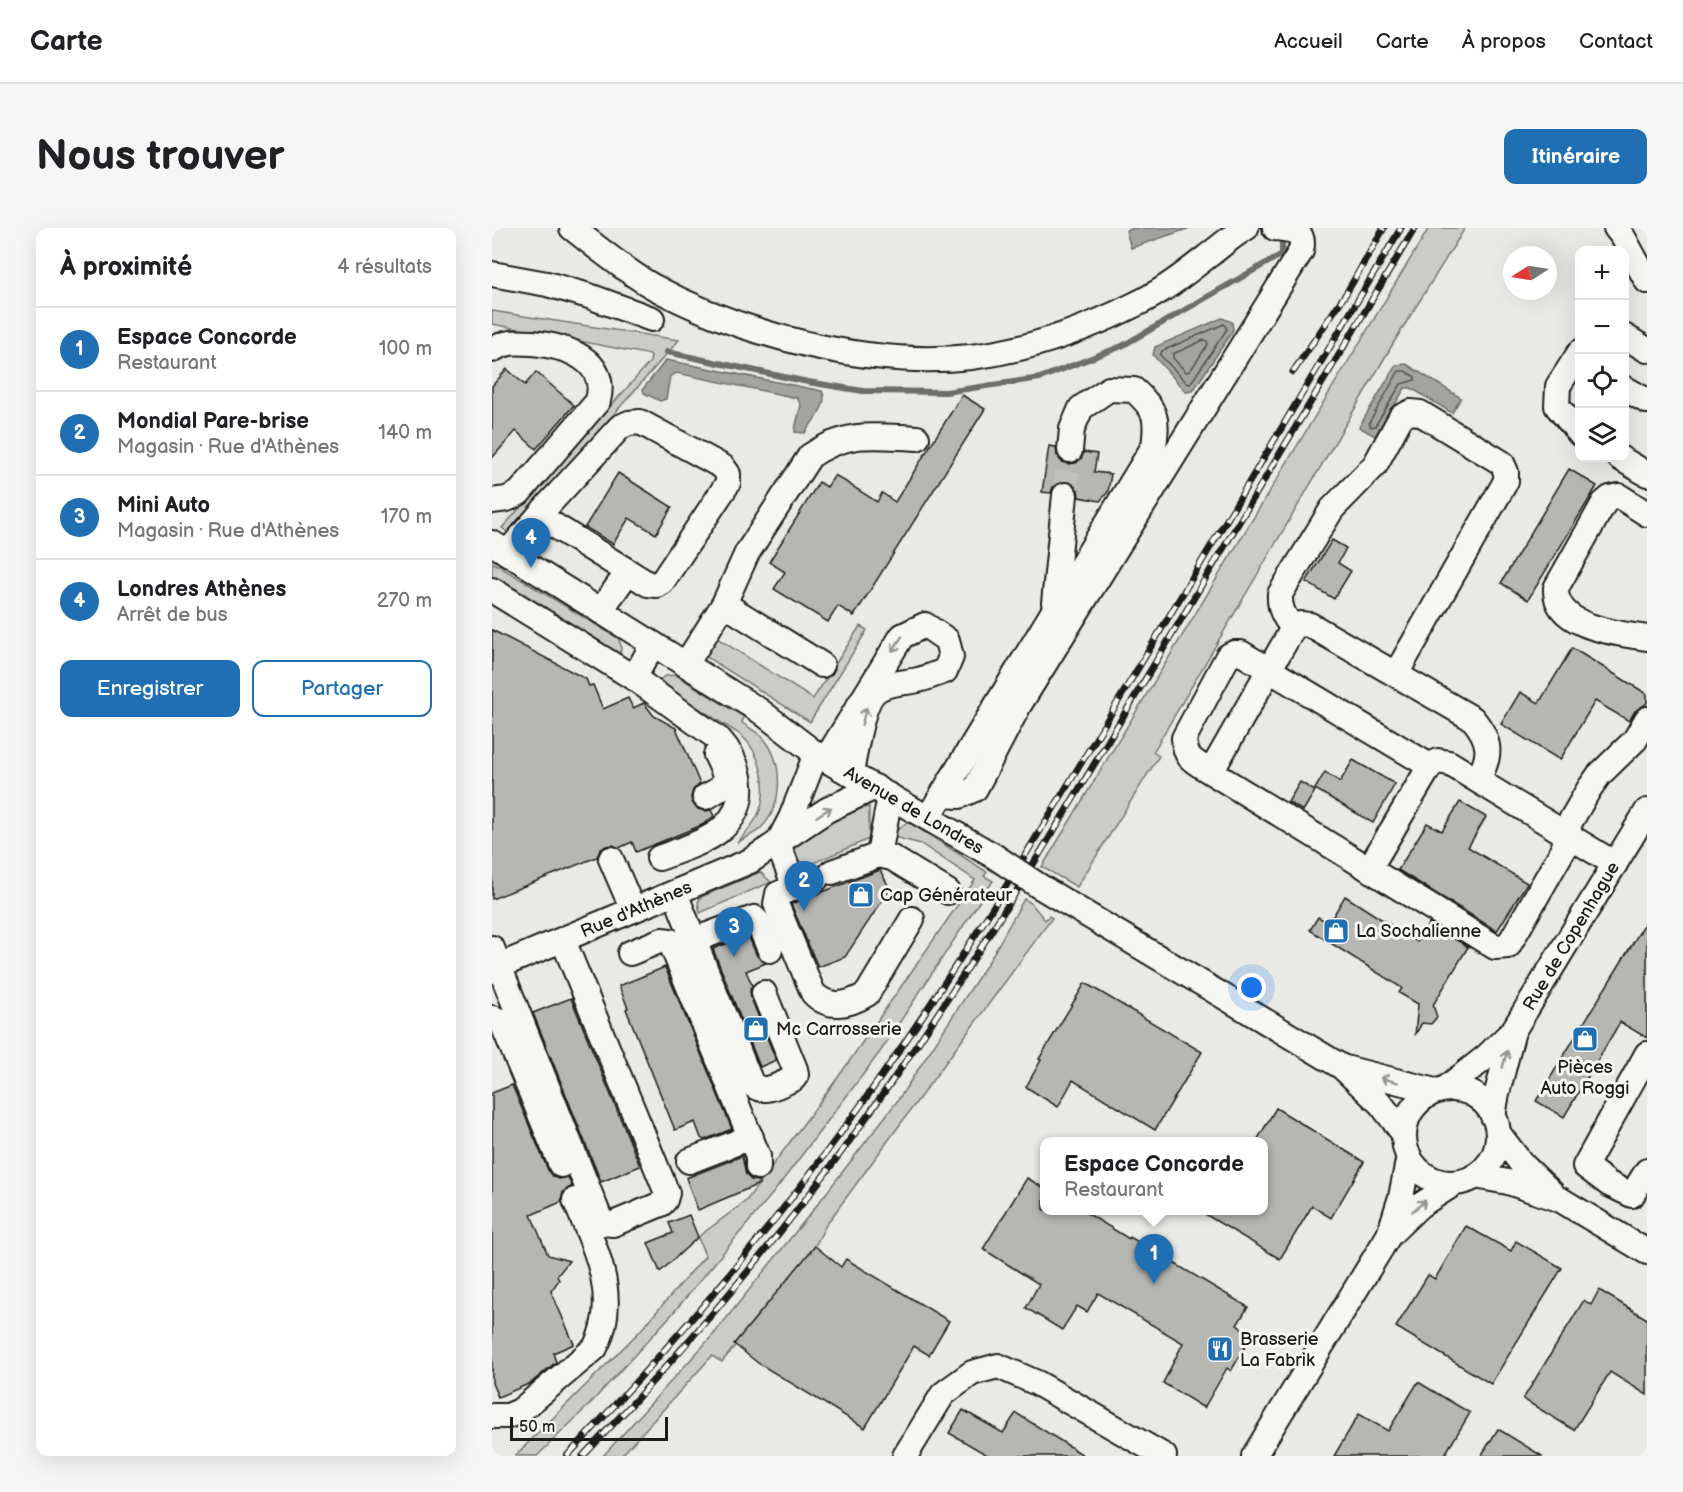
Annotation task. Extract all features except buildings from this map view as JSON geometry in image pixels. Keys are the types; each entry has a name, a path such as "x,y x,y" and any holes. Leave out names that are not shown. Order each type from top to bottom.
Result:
{"street":[{"path":"572,228 651,286 751,329 871,357 918,358 971,357 1025,346 1079,329 1136,305 1186,273 1246,228"},
{"path":"942,795 959,796 975,789 1019,705 1301,251 1303,243 1300,235 1293,231 1275,228"},
{"path":"1616,228 1647,281"},
{"path":"492,274 547,284 579,293 652,319"},
{"path":"1629,339 1647,350"},
{"path":"492,350 502,343 514,342 552,345 567,349 580,355 591,366 599,379 601,390 598,401 519,493 507,499 492,501"},
{"path":"1575,361 1558,386 1557,406 1575,428"},
{"path":"928,818 1154,446 1157,424 1150,404 1134,390 1109,389 1081,408 1072,429 1070,450"},
{"path":"1629,391 1647,401"},
{"path":"1293,628 1282,614 1279,603 1280,594 1332,509 1375,465 1401,417 1411,412 1420,412 1502,463 1506,472 1506,481 1396,675"},
{"path":"500,548 539,516 620,427 629,423 640,422 723,467 728,474 728,483 662,582 657,585 648,584 539,516"},
{"path":"686,664 724,604 747,553 810,456 824,446 861,435 917,438"},
{"path":"1627,462 1647,474"},
{"path":"1053,611 1065,495"},
{"path":"1647,514 1619,496 1610,498 1604,503 1556,588 1556,596 1562,609 1575,619 1598,629 1647,639"},
{"name":"Avenue de Londres","path":"500,548 760,711 821,757 994,856 1039,886 1342,1067 1380,1103 1407,1145"},
{"path":"600,611 628,572"},
{"path":"492,590 634,678 714,736 731,753 739,772 741,790 736,808 728,823 718,832 669,854 684,889 694,940 751,1083 756,1089 763,1091 793,1079 796,1075 764,993"},
{"path":"724,604 822,665"},
{"path":"1211,772 1293,628 1300,624 1310,625 1473,718 1483,732 1488,752 1486,765 1477,780"},
{"path":"815,879 778,844 821,757 902,636 925,625 947,640 951,657 945,671 920,680 877,689 868,701 851,773"},
{"path":"634,678 653,644"},
{"path":"1430,766 1242,653 1234,652 1228,656 1184,738 1184,749 1188,758 1495,947 1503,948 1508,946 1563,850 1570,822 1589,789 1599,775 1635,740 1647,719"},
{"path":"705,797 722,787 725,780 724,771 712,743 714,736"},
{"path":"1369,869 1430,766 1438,761 1449,763 1615,864"},
{"path":"879,855 882,791"},
{"name":"Rue d'Athènes","path":"494,961 563,940 750,861 827,810 882,791"},
{"name":"Rue de Copenhague","path":"1440,1090 1477,1065 1513,1031 1647,811"},
{"path":"912,919 867,993 856,1001 829,1004 813,993 776,904 778,894 879,855 892,858 948,892"},
{"path":"611,859 658,941"},
{"path":"694,940 754,918 770,950"},
{"path":"630,953 658,941 666,939 670,942 751,1137 758,1156 758,1167"},
{"path":"494,961 600,1219 604,1223 613,1224 661,1204 667,1193 563,940"},
{"path":"492,1018 503,1025 595,1249 602,1268 607,1302 602,1335 595,1348 520,1411 508,1416 492,1416"},
{"name":"Rue de Copenhague","path":"1496,1125 1497,1093 1513,1031"},
{"path":"1647,1054 1585,1166 1609,1184 1632,1195 1647,1171"},
{"name":"Avenue de Londres","path":"1342,1067 1440,1090"},
{"path":"1254,1456 1389,1234 1401,1197 1407,1145 1406,1118 1421,1099 1440,1090 1461,1090 1472,1094 1483,1102 1521,1163 1561,1200 1647,1252"},
{"path":"1389,1234 1419,1206 1487,1166 1495,1151 1496,1125"},
{"path":"689,1161 751,1137"},
{"path":"1407,1145 1425,1175 1439,1181 1465,1179 1508,1182 1561,1200"},
{"path":"1587,1216 1609,1184"},
{"path":"905,1456 943,1394 972,1373 998,1366 1037,1383 1164,1456"}],"shaded area":[{"path":"1429,228 1465,228 1394,342 1153,752 1159,756 1077,887 1042,867"},
{"path":"492,311 679,340 509,533 502,528 650,362 651,355 492,324"},
{"path":"492,562 618,638 621,648 618,657 492,581"},
{"path":"860,626 867,630 810,722 705,656 714,636 813,699"},
{"path":"676,675 744,717 742,723 765,740 775,761 778,785 774,808 761,828 737,843 757,817 761,807 763,785 759,762 741,735 657,682 665,676"},
{"path":"869,807 869,839 797,870 793,850 805,837 842,812"},
{"path":"906,823 912,824 987,872 984,876 993,881 880,1052 773,1193 673,1313 589,1405 537,1456 515,1456 640,1331 705,1256 698,1237 746,1201 839,1076 975,880 921,844 894,837 897,830"},
{"path":"760,872 771,882 700,913 698,902 701,897"},
{"path":"1024,899 1031,903 1045,920 1049,916 1052,918 826,1225 815,1246 722,1362 712,1356 621,1456 603,1456 713,1335 898,1100 989,961"}],"water":[{"path":"1134,228 1190,228 1131,248 1126,231"},
{"path":"1222,318 1232,322 1233,330 1193,391 1186,392 1153,355 1155,347"},
{"path":"666,360 822,391 824,401 805,433 795,432 801,405 797,398 677,373 670,376 666,399 660,401 644,393 643,389"},
{"path":"1406,364 1461,398 1452,413 1411,388 1405,388 1375,436 1359,427 1396,365"}],"waterway":[{"path":"667,352 808,382 863,391 946,392 1040,378 1122,346 1282,254 1282,243"}],"tunnel":[{"path":"1065,495 1070,450"}],"railway":[{"path":"1293,372 1347,292 1384,228"},
{"path":"567,1456 640,1378 744,1257 842,1131 917,1024 989,914 1401,228"},
{"path":"583,1456 655,1379 757,1260 853,1136 934,1020 1085,780 1415,228"}],"place":[{"name":"Londres Athènes","path":"531,568"},
{"name":"Cap Générateur","path":"861,895"},
{"name":"Mondial Pare-brise","path":"804,911"},
{"name":"La Sochalienne","path":"1336,931"},
{"name":"Mini Auto","path":"734,957"},
{"name":"Mc Carrosserie","path":"756,1029"},
{"name":"Pièces Auto Roggi","path":"1585,1039"},
{"name":"Espace Concorde","path":"1154,1284"},
{"name":"Brasserie La Fabrik","path":"1220,1349"}]}
